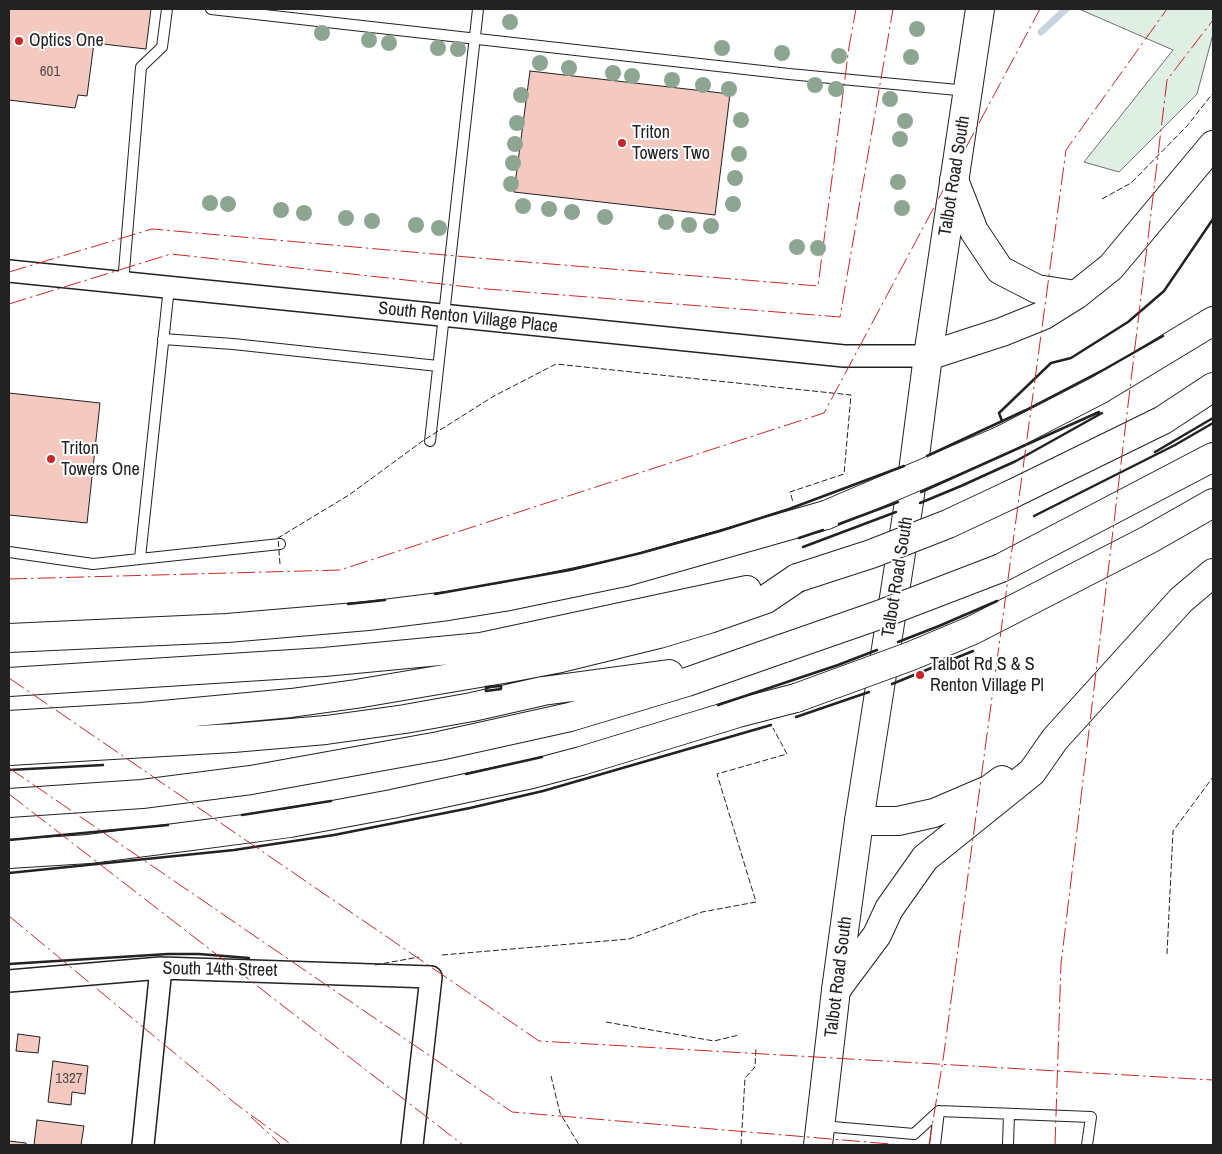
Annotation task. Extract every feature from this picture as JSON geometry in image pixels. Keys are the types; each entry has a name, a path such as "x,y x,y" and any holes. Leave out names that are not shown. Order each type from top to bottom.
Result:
{"main road":[{"name":"Talbot Road South","path":"819,1135 836,990 860,821 909,502 928,356 980,9"},
{"path":"928,356 1002,332 1044,315 1076,295 1111,267 1213,145"},
{"path":"954,180 974,231 1000,270 1037,289 1076,295"},
{"path":"9,638 227,628 368,616 504,597 624,572 826,515 1000,441 1099,390 1213,321"},
{"path":"9,682 324,662 481,647 797,578 871,554 940,527 1012,494 1163,420 1213,387"},
{"path":"9,804 142,794 252,780 440,746 570,717 678,685 740,664 876,616 1001,568 1213,458"},
{"path":"9,854 89,850 290,823 401,802 532,774 581,761 738,713 796,698 911,656 973,630 1148,540 1213,502"},
{"path":"836,990 877,935 889,909 925,858 1032,772 1055,739 1181,600 1213,573"},
{"path":"9,725 150,716 291,703 509,668 561,658 659,634 708,619 766,598 797,578"},
{"path":"9,751 326,730 472,708 543,691 740,664"},
{"path":"860,821 898,821 934,813 990,789 1055,739"}],"street":[{"name":"South Renton Village Place","path":"9,271 844,356 928,356"},
{"name":"South 14th Street","path":"9,980 161,968 431,977 412,1145"},
{"path":"143,1145 161,968"}],"lane":[{"path":"123,282 141,67 162,47 167,9"},
{"path":"211,9 866,82 968,91"},
{"path":"430,442 478,9"},
{"path":"140,558 169,287"},
{"path":"163,339 233,344 438,366"},
{"path":"9,552 93,564 280,544"},
{"path":"819,1135 914,1134 939,1111 1091,1117 1088,1145"},
{"path":"935,1145 939,1111"},
{"path":"1008,1145 1009,1114"}],"green space":[{"path":"1079,9 1213,9 1213,34 1197,94 1119,172 1084,162 1173,50"}],"building":[{"path":"9,9 151,9 146,49 94,43 87,96 78,95 75,108 9,100"},
{"name":"Triton Towers Two","path":"530,71 730,94 715,215 514,192"},
{"name":"Triton Towers One","path":"9,393 100,403 87,523 9,515"},
{"path":"18,1034 40,1037 38,1053 16,1051"},
{"path":"53,1061 88,1066 85,1094 72,1092 71,1105 48,1102"},
{"path":"37,1120 84,1126 81,1145 34,1145"},
{"path":"9,1141 26,1143 26,1145 9,1145"}],"waterway":[{"path":"1041,32 1066,9"}],"fence":[{"path":"1102,199 1131,183 1187,126 1213,93"},
{"path":"280,564 278,538 349,495 424,440 494,396 556,364 851,395 844,474 790,492 793,502"},
{"path":"442,955 629,939 702,912 756,902 717,774 787,754 773,728"},
{"path":"1167,954 1173,831 1213,777"},
{"path":"375,965 419,957"},
{"path":"606,1022 714,1041 739,1035"},
{"path":"741,1145 745,1078 755,1067 756,1047"},
{"path":"551,1076 560,1113 579,1145"}],"wall":[{"path":"1002,421 999,413 1051,363 1071,358 1128,322 1164,291 1213,219"},
{"path":"927,456 1026,410 1163,336"},
{"path":"921,492 1099,412"},
{"path":"920,503 1016,461 1102,413"},
{"path":"1155,452 1213,418"},
{"path":"1034,516 1175,445 1213,423"},
{"path":"435,594 570,570 641,553 789,509 904,466"},
{"path":"839,524 898,502"},
{"path":"803,547 896,512"},
{"path":"799,538 823,530"},
{"path":"348,604 385,600"},
{"path":"898,642 997,601"},
{"path":"718,705 877,650"},
{"path":"892,684 973,651"},
{"path":"501,686 501,689 486,691 486,687 501,686"},
{"path":"796,717 869,692"},
{"path":"9,873 234,850 334,835 470,808 543,791 771,725"},
{"path":"466,774 542,757"},
{"path":"9,770 103,765"},
{"path":"242,815 331,801"},
{"path":"9,840 168,825"},
{"path":"9,964 168,954 199,954 249,958"}],"power":[{"path":"9,272 152,229 818,286 849,47 856,9"},
{"path":"9,304 171,254 487,289 840,317 893,9"},
{"path":"9,579 340,570 824,413 1040,9"},
{"path":"929,1145 943,1060 1066,150 1167,9"},
{"path":"1055,1145 1061,964 1167,80 1213,20"},
{"path":"9,678 539,1041 1213,1080"},
{"path":"9,768 512,1112 902,1145"},
{"path":"9,794 463,1145"},
{"path":"9,916 236,1104 292,1145"},
{"path":"251,1117 281,1145"}],"place":[{"name":"Optics One","path":"19,41"},
{"name":"Triton Towers Two","path":"622,143"},
{"name":"Triton Towers One","path":"51,459"},
{"name":"Talbot Rd S & S Renton Village Pl","path":"920,675"}]}
